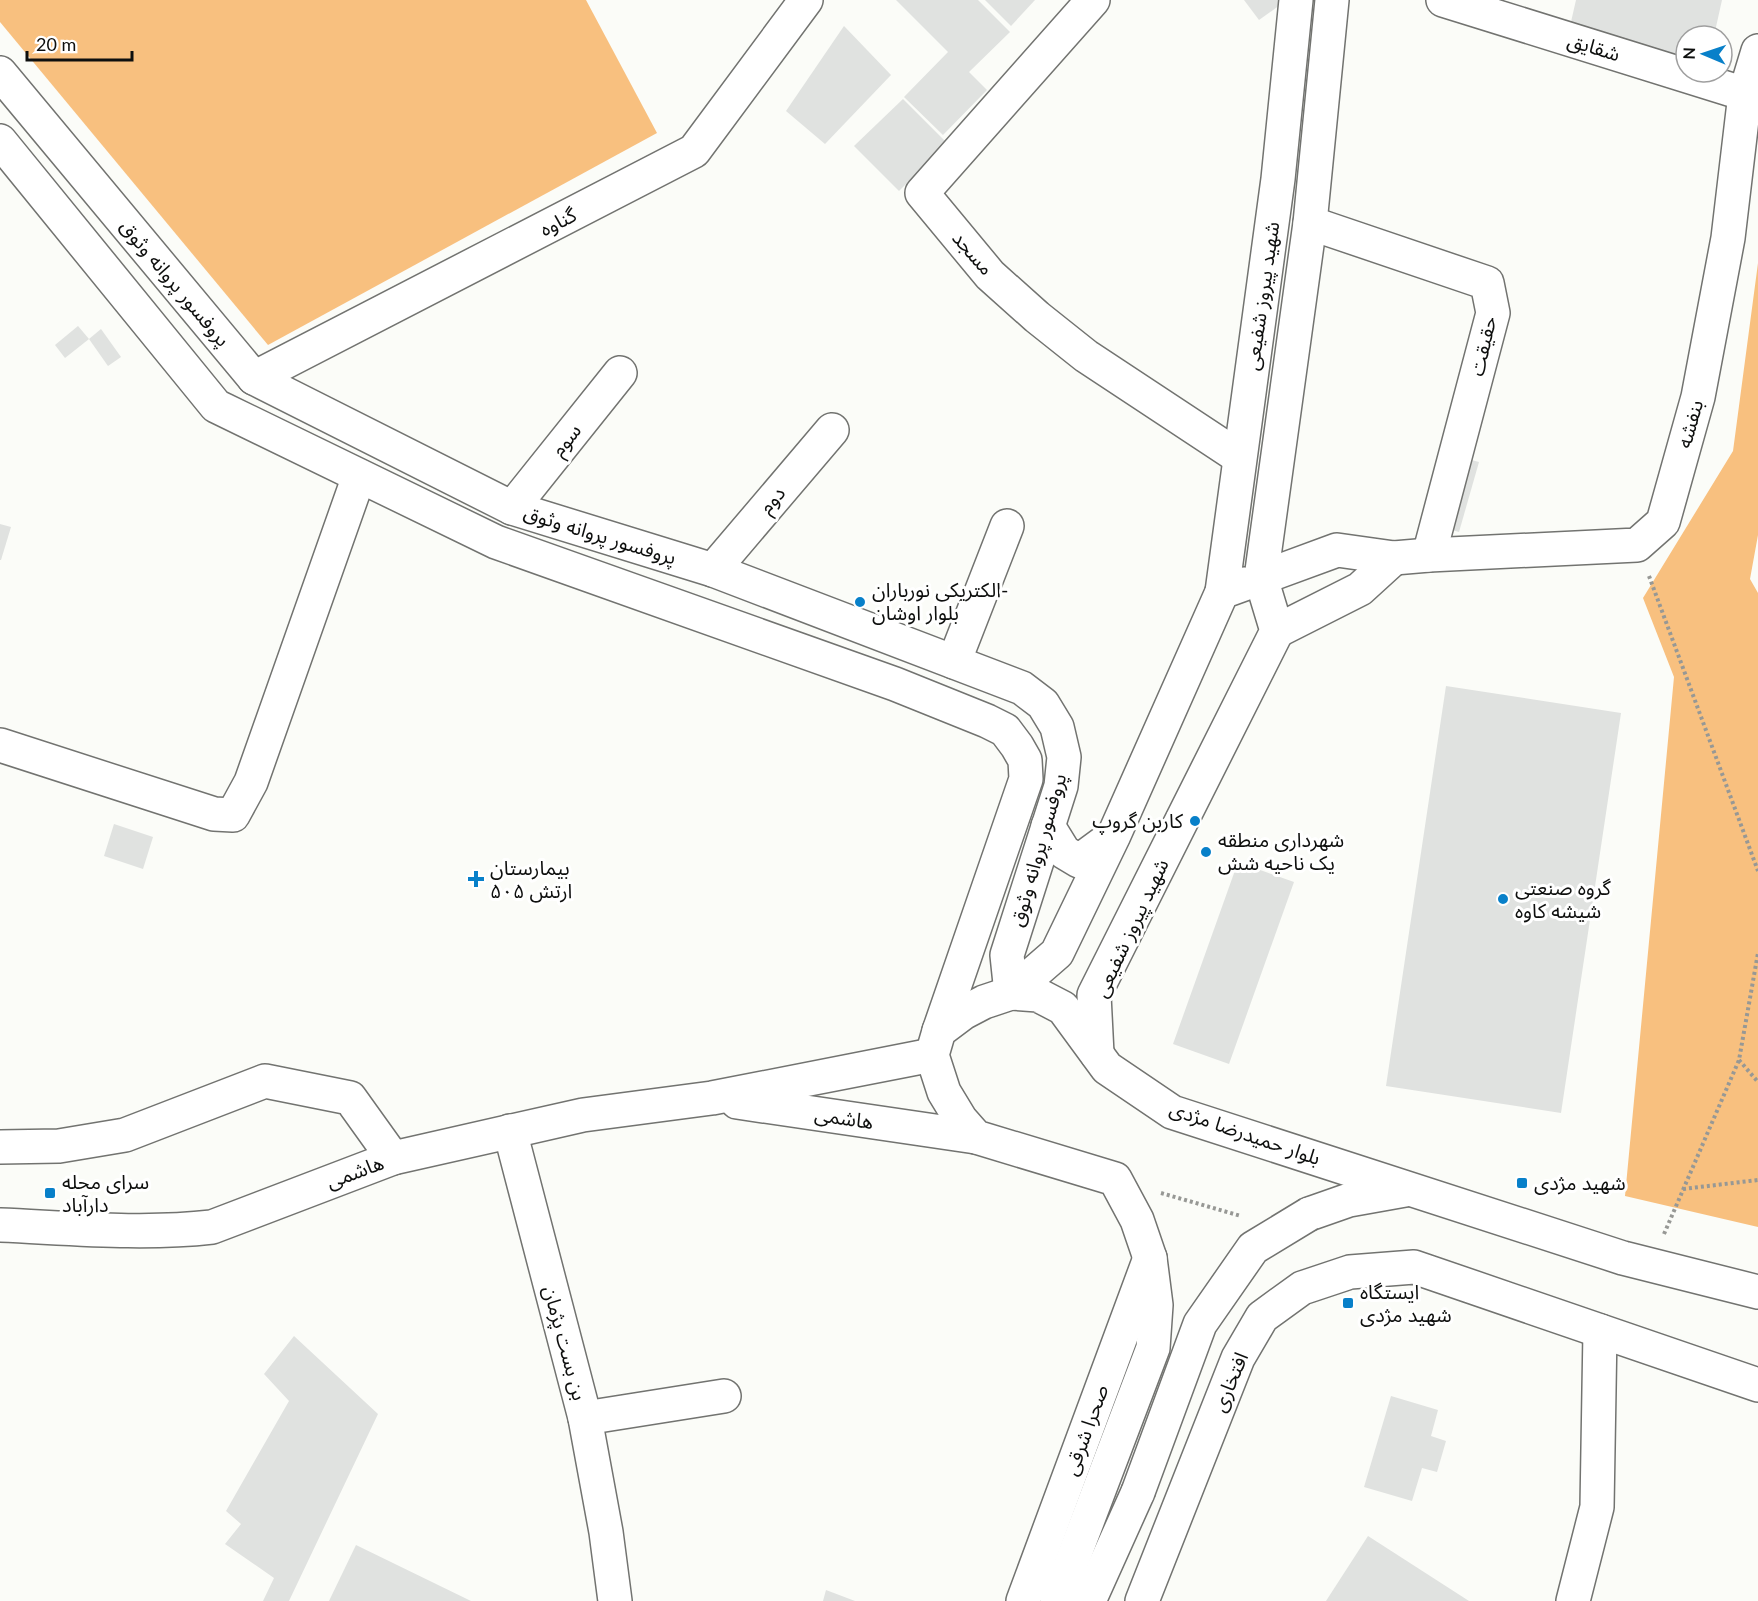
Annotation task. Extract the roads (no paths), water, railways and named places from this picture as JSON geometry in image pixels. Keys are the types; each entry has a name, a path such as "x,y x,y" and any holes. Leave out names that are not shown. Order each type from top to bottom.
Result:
{"main road":[{"name":"گناوه","path":"216,406 254,378 694,152 806,0"},
{"name":"مسجد","path":"1093,0 922,193 990,275 1036,317 1086,356 1239,457"},
{"name":"شهید پیروز شفیعی","path":"1011,993 1057,953 1114,835 1222,592 1273,212 1296,0"},
{"name":"شهید پیروز شفیعی","path":"1097,1054 1094,995 1277,631 1262,578 1311,223 1332,0"},
{"name":"شقایق","path":"1443,0 1744,94"},
{"name":"بنفشه","path":"1429,555 1637,545 1663,522 1698,397 1728,238 1744,94 1758,51"},
{"name":"پروفسور پروانه وثوق","path":"0,74 254,378 512,508 713,570 1022,688 1043,704 1057,727 1064,757 1061,786 1007,955 1011,993"},
{"path":"0,141 216,406"},
{"path":"1273,212 1311,223"},
{"name":"حقیقت","path":"1311,223 1487,283 1493,313 1429,555"},
{"name":"سوم","path":"496,542 512,508 620,373"},
{"name":"پروفسور پروانه وثوق","path":"216,406 496,542 895,684 1005,730 1025,760 1026,779 935,1043"},
{"name":"دوم","path":"695,612 713,570 832,430"},
{"path":"0,745 214,814 233,815 251,782 359,476 375,439"},
{"path":"954,662 1006,526"},
{"path":"1222,592 1337,550 1394,558 1429,555"},
{"path":"1277,631 1360,589 1394,558"},
{"path":"1048,826 1064,852 1079,861 1114,835"},
{"name":"بلوار حمیدرضا مژدی","path":"935,1043 963,1013 977,1006 1011,993 1038,995 1063,1008 1107,1068 1172,1112 1623,1258 1758,1292"},
{"path":"935,1043 944,1092 961,1120 976,1137 1115,1179 1137,1220 1150,1258 1156,1305 1153,1348 1057,1601"},
{"name":"هاشمی","path":"0,1225 118,1230 182,1230 212,1227 393,1158 583,1115 712,1098 935,1043"},
{"path":"0,1147 59,1146 125,1135 265,1080 350,1098 393,1158"},
{"name":"هاشمی","path":"712,1098 976,1137"},
{"name":"بن بست پژمان","path":"510,1131 585,1418 724,1396"},
{"path":"1089,1601 1138,1492 1200,1324 1252,1248 1309,1214 1349,1200 1410,1189"},
{"name":"صحرا شرقی","path":"1023,1601 1150,1258"},
{"name":"افتخاری","path":"1142,1601 1238,1358 1262,1317 1302,1288 1350,1272 1414,1267 1599,1330"},
{"path":"1573,1601 1598,1507 1599,1330 1758,1385"},
{"path":"585,1418 606,1532 615,1601"}],"place":[{"name":"الکتریکی نورباران- بلوار اوشان","path":"860,602"},
{"name":"کاربن گروپ","path":"1195,821"},
{"name":"شهرداری منطقه یک ناحیه شش","path":"1206,852"},
{"name":"بیمارستان ۵۰۵ ارتش","path":"476,879"},
{"name":"گروه صنعتی شیشه کاوه","path":"1503,899"},
{"name":"شهید مژدی","path":"1522,1183"},
{"name":"سرای محله دارآباد","path":"50,1193"},
{"name":"ایستگاه شهید مژدی","path":"1348,1303"}]}
